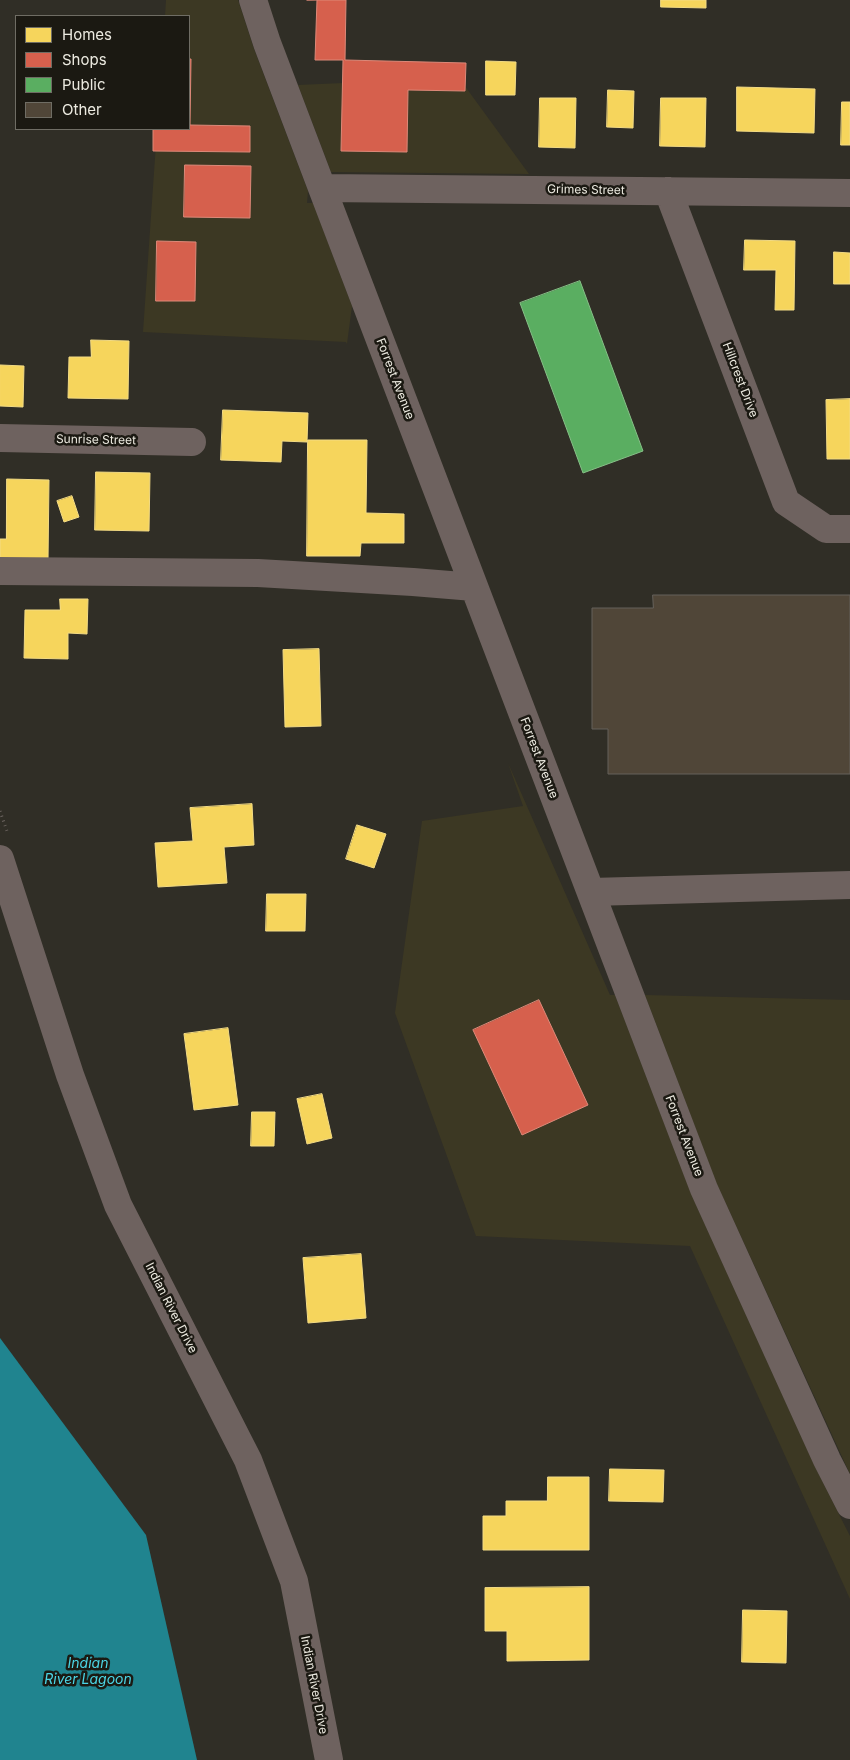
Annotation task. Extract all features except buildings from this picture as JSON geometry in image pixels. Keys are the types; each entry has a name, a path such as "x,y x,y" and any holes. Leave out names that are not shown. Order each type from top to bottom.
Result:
{"street":[{"name":"Forrest Avenue","path":"253,0 267,43 704,1189 827,1460 850,1505"},
{"name":"Grimes Street","path":"322,188 850,193"},
{"name":"Hillcrest Drive","path":"668,191 786,502 826,528 850,529"},
{"name":"Sunrise Street","path":"0,438 192,442"},
{"path":"0,570 258,574 474,587"},
{"name":"Indian River Drive","path":"0,859 70,1075 118,1205 248,1460 294,1582 329,1760"},
{"path":"591,892 850,885"}],"shaded area":[{"path":"166,0 238,0 254,49 308,191 307,203 313,203 352,306 347,344 346,342 143,332 157,130 190,130 190,15 165,15"},
{"path":"459,78 529,174 331,172 298,85"},
{"path":"508,763 610,995 615,995 692,1196 815,1467 850,1536 850,1599 690,1246 476,1236 395,1013 422,821 523,806"},
{"path":"645,995 850,1000 850,1474 716,1182"}],"water":[{"name":"Indian River Lagoon","path":"0,1338 146,1535 197,1760 0,1760"}]}
